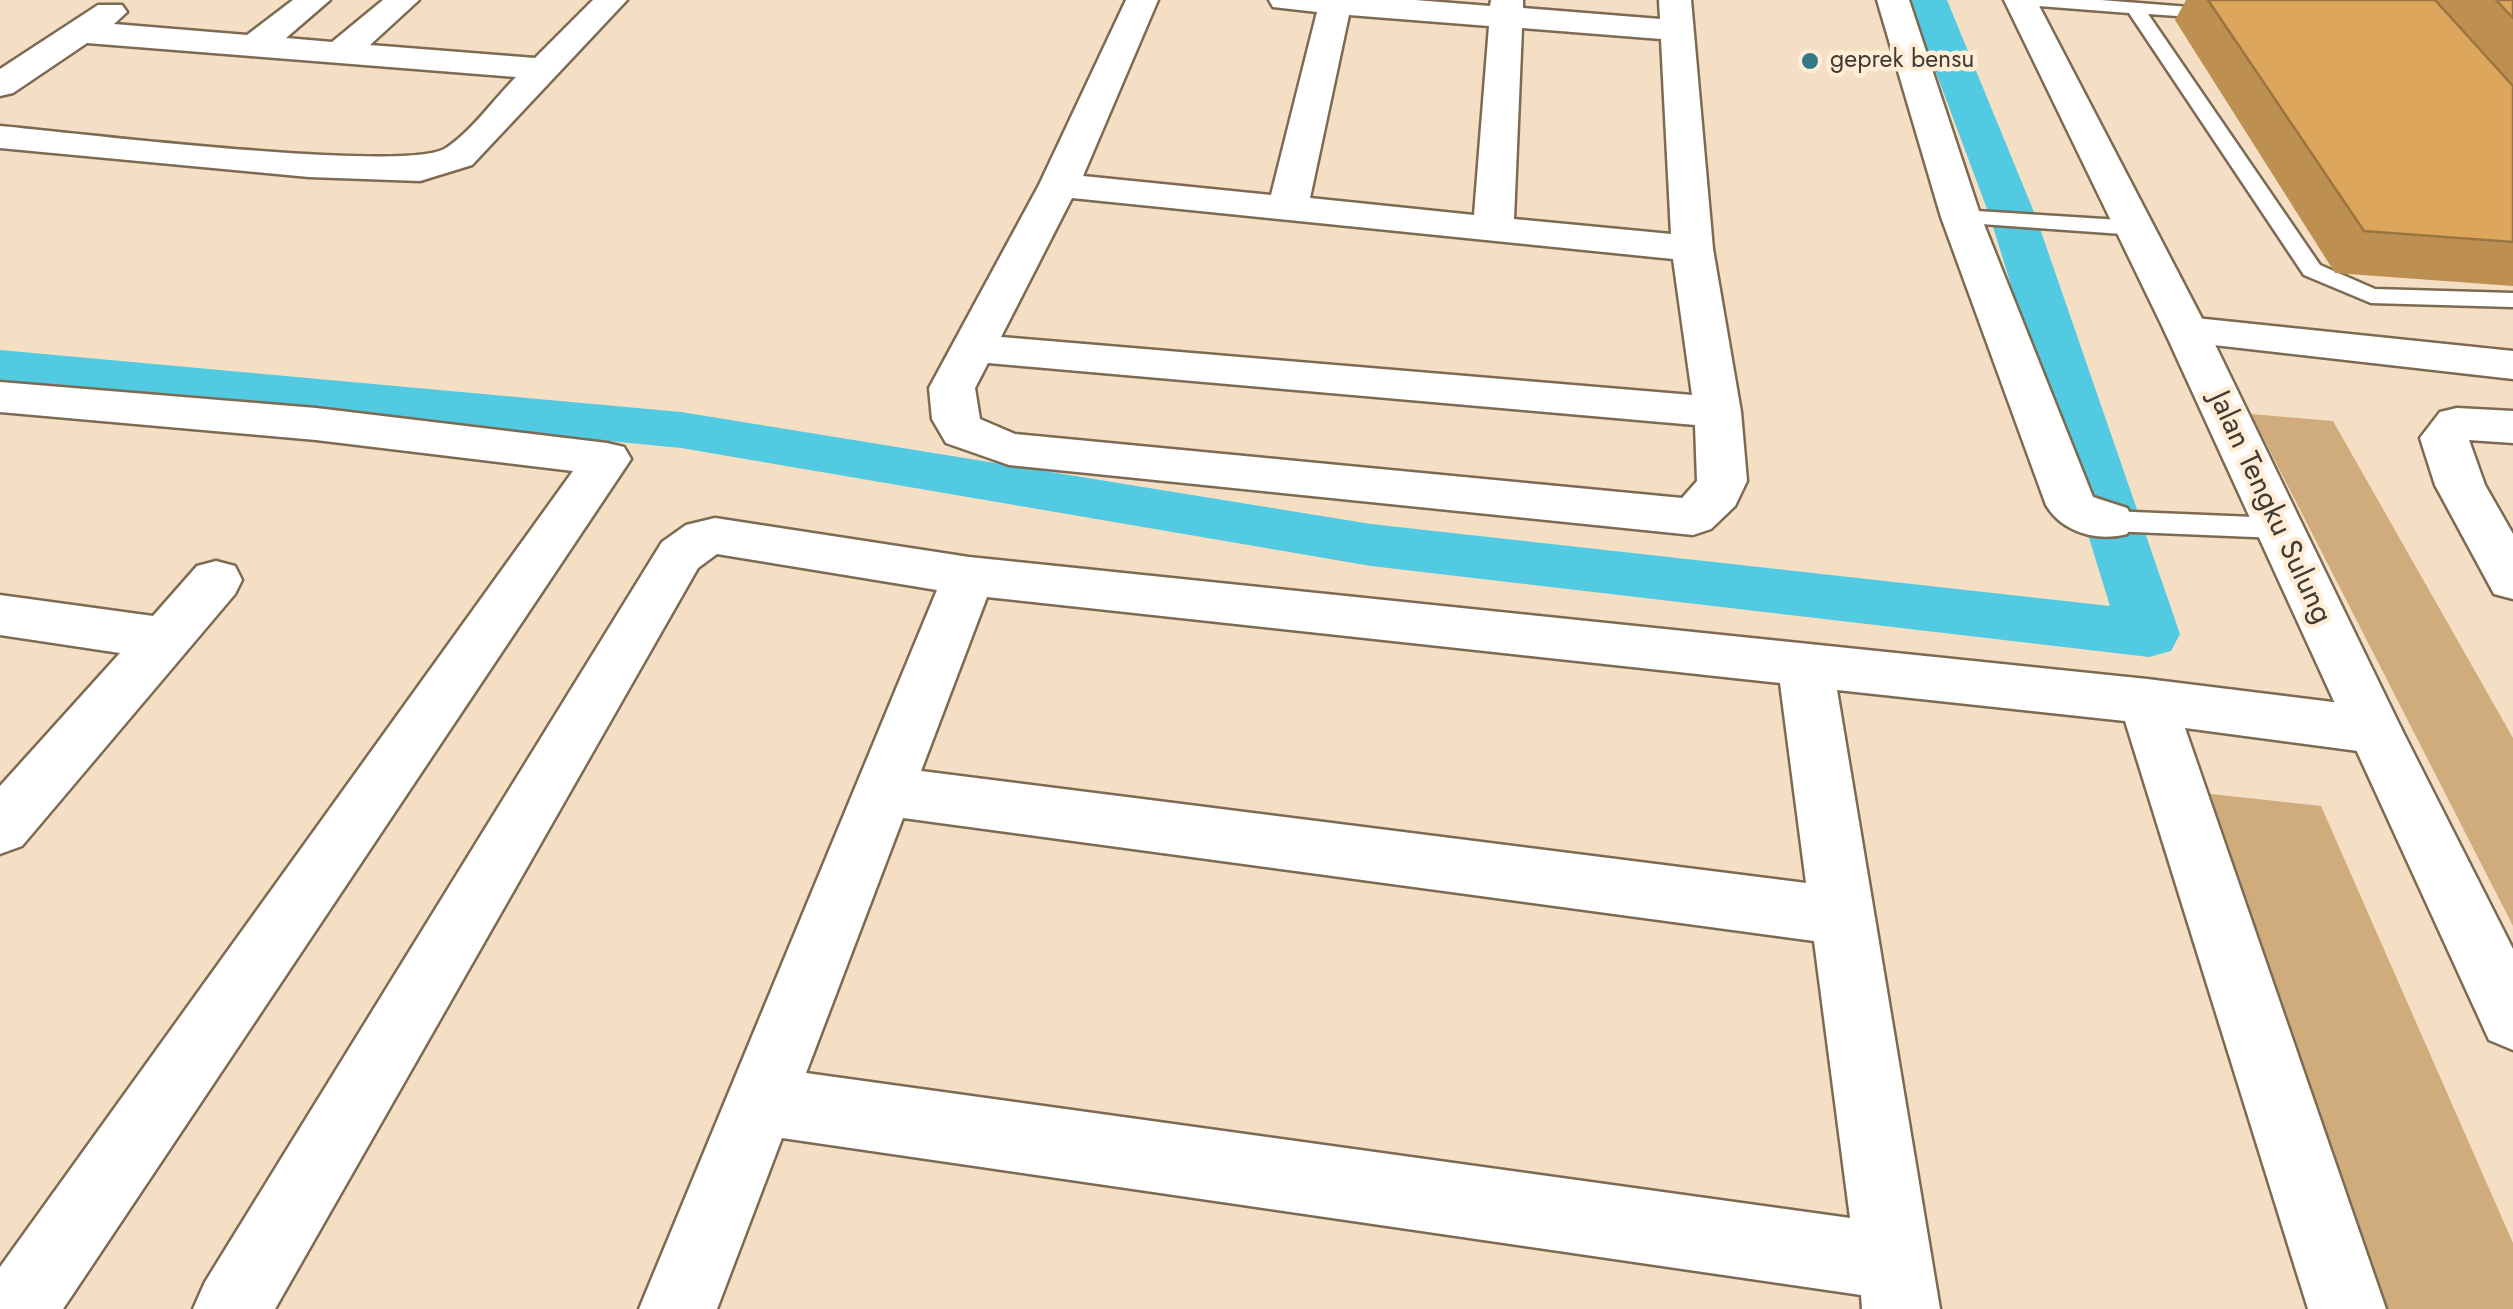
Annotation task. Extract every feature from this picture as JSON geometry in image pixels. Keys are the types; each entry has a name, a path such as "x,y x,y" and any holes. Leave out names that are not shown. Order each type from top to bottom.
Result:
{"street":[{"path":"0,85 128,0"},
{"path":"254,46 314,0"},
{"path":"340,54 403,0"},
{"path":"0,136 309,165 420,169 458,157 611,0"},
{"path":"1142,0 1059,185 952,388 962,432 1009,448 1693,517 1717,494 1722,481 1718,412 1692,249 1676,15 1285,0"},
{"path":"1893,0 1975,218 2071,506 2109,521"},
{"name":"Jalan Tengku Sulung","path":"2023,0 2186,330 2373,730 2508,997"},
{"path":"1288,207 1335,2"},
{"path":"1492,228 1506,9"},
{"path":"81,32 542,69"},
{"path":"1059,185 1692,249"},
{"path":"2186,330 2513,365"},
{"path":"973,348 1718,412"},
{"path":"0,397 316,424 607,460 17,1309"},
{"path":"2513,427 2458,422 2444,438 2460,485 2513,580"},
{"path":"232,1309 680,555 704,538 714,536 969,576 2147,701 2373,730"},
{"path":"678,1309 764,1101 969,576"},
{"path":"0,828 216,580"},
{"path":"0,615 167,639"},
{"path":"764,1101 1897,1286 1805,666"},
{"path":"2147,701 2346,1309"},
{"path":"884,791 1842,916"}],"lane":[{"path":"2023,0 2249,16"},
{"path":"2135,8 2312,270 2371,296 2513,300"},
{"path":"1975,218 2136,228"},
{"path":"2109,521 2278,528"}],"shaded area":[{"path":"2251,414 2333,421 2513,738 2513,926"},
{"path":"2184,791 2321,806 2513,1243 2513,1309 2372,1309"}],"building":[{"path":"2208,0 2435,0 2513,86 2513,242 2364,231"},
{"path":"2496,0 2513,0 2513,18"}],"waterway":[{"path":"0,366 681,430 1371,545 2149,634 2013,217 1928,0"}],"place":[{"name":"geprek bensu","path":"1810,61"}]}
